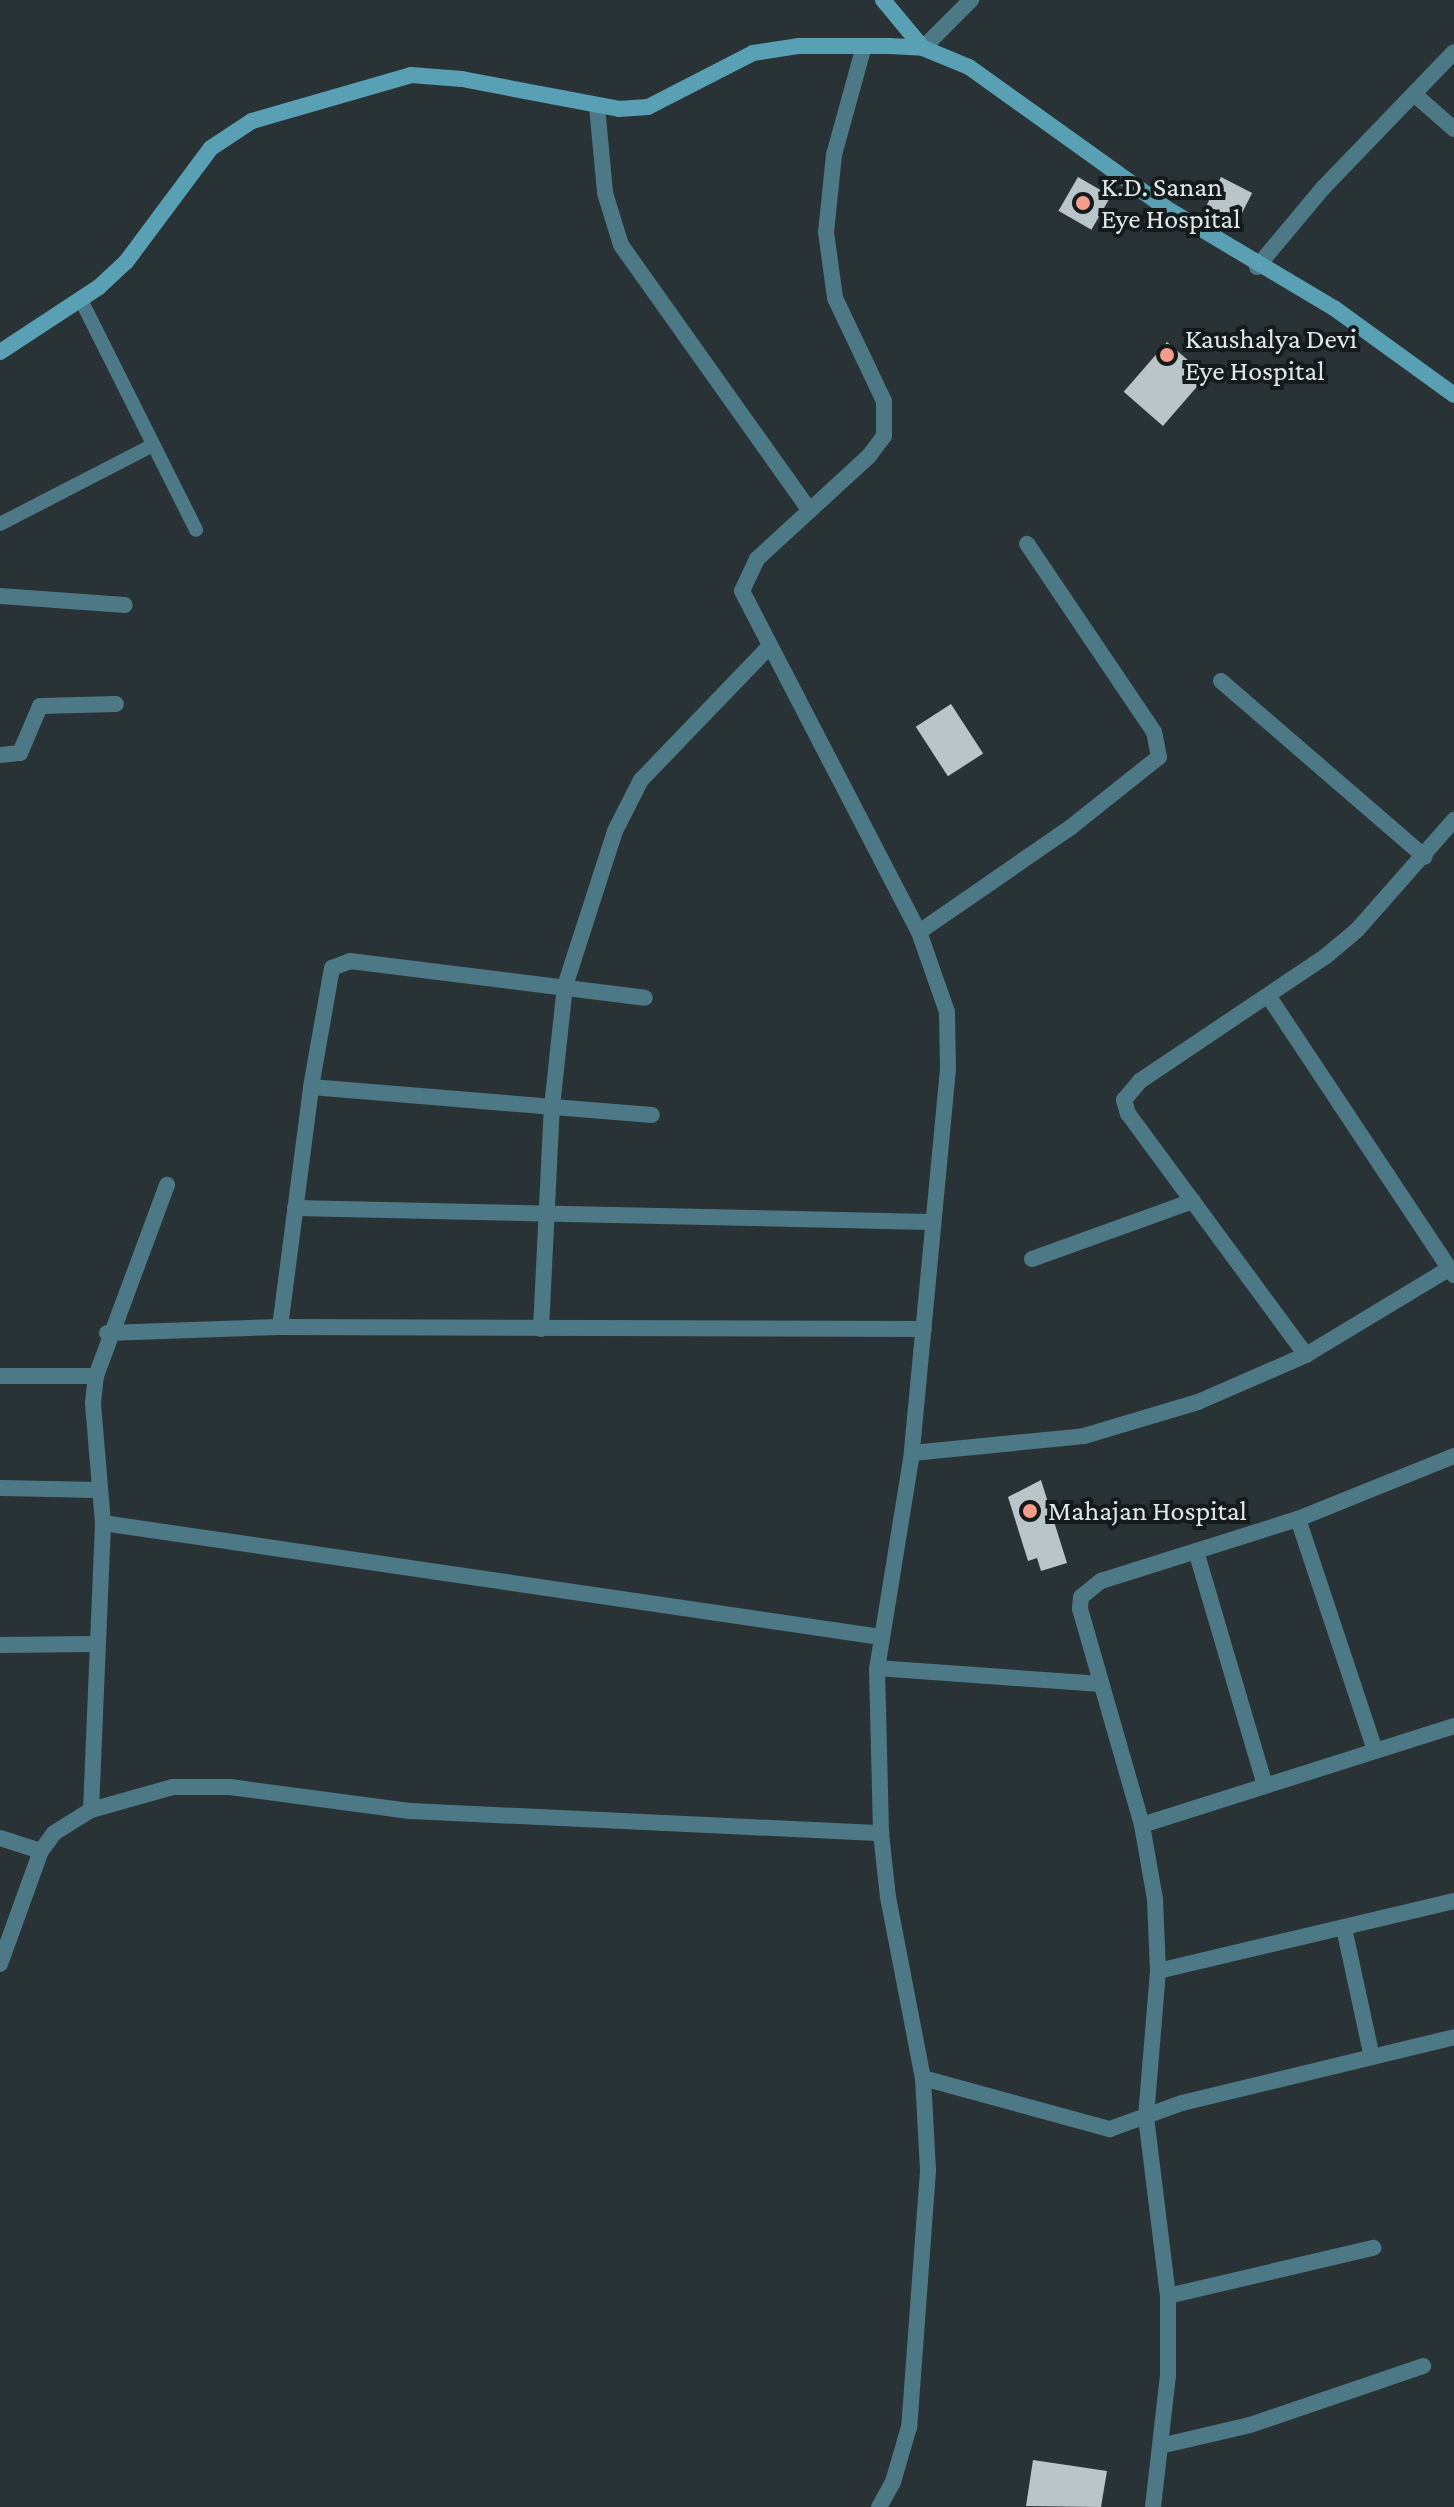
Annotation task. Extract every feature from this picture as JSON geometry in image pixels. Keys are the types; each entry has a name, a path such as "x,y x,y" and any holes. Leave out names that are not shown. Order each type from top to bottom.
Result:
{"street":[{"path":"883,0 923,48"},
{"path":"923,48 971,0"},
{"path":"864,46 834,155 826,232 835,298 879,386 887,416 884,436 869,456 809,510 746,574 742,591 768,648 919,932 947,1012 948,1069 931,1222 912,1453 877,1668 881,1833 888,1897 923,2078 928,2171 913,2396 903,2451 879,2507"},
{"path":"0,352 81,300 126,262 211,148 252,121 411,75 462,79 597,106 648,107 732,63 776,48 864,46 923,48 969,67 1257,267 1334,308 1454,395"},
{"path":"1257,267 1324,187 1454,52"},
{"path":"1414,94 1454,129"},
{"path":"597,106 605,193 621,245 809,510"},
{"path":"919,932 1071,827 1159,757 1154,732 1027,544"},
{"path":"0,596 125,605"},
{"path":"541,1329 552,1107 565,986 627,801 657,761 768,648"},
{"path":"1221,681 1425,857"},
{"path":"0,755 20,753 40,706 116,704"},
{"path":"1306,1355 1128,1114 1124,1100 1140,1081 1269,997 1357,930 1425,857 1454,820"},
{"path":"280,1327 311,1087 329,977 339,962 565,986 645,998"},
{"path":"912,1453 1084,1436 1198,1402 1306,1355 1452,1271 1269,997"},
{"path":"311,1087 652,1115"},
{"path":"91,1810 103,1523 98,1490 96,1376 107,1333 167,1185"},
{"path":"1032,1259 1193,1201"},
{"path":"295,1208 546,1217 931,1222"},
{"path":"107,1333 280,1327 924,1329"},
{"path":"0,1376 96,1376"},
{"path":"1153,2507 1168,2375 1168,2296 1146,2117 1158,1971 1155,1899 1142,1825 1080,1609 1084,1590 1298,1519 1454,1456"},
{"path":"0,1488 98,1490"},
{"path":"1298,1519 1375,1750"},
{"path":"103,1523 881,1637"},
{"path":"1196,1551 1265,1785"},
{"path":"0,1645 97,1644"},
{"path":"877,1668 1101,1684"},
{"path":"1142,1825 1454,1726"},
{"path":"0,1964 41,1851 54,1833 91,1810 173,1787 199,1786 411,1811 881,1833"},
{"path":"0,1838 41,1851"},
{"path":"1158,1971 1454,1901"},
{"path":"1344,1928 1372,2057"},
{"path":"923,2078 1094,2129 1124,2127 1182,2103 1454,2037"},
{"path":"1168,2296 1373,2248"},
{"path":"1160,2446 1250,2425 1423,2366"}],"lane":[{"path":"81,300 196,530"},
{"path":"0,524 153,445"}],"building":[{"path":"1078,177 1111,196 1091,230 1058,211"},
{"path":"1221,177 1252,193 1238,221 1206,206"},
{"path":"1167,342 1206,376 1163,426 1124,392"},
{"path":"951,704 983,753 948,776 916,727"},
{"path":"1041,1480 1067,1563 1041,1571 1037,1558 1028,1561 1008,1497"},
{"path":"1033,2460 1107,2471 1101,2507 1026,2506"}],"place":[{"name":"K.D. Sanan Eye Hospital","path":"1083,203"},
{"name":"Kaushalya Devi Eye Hospital","path":"1167,355"},
{"name":"Mahajan Hospital","path":"1030,1511"}]}
